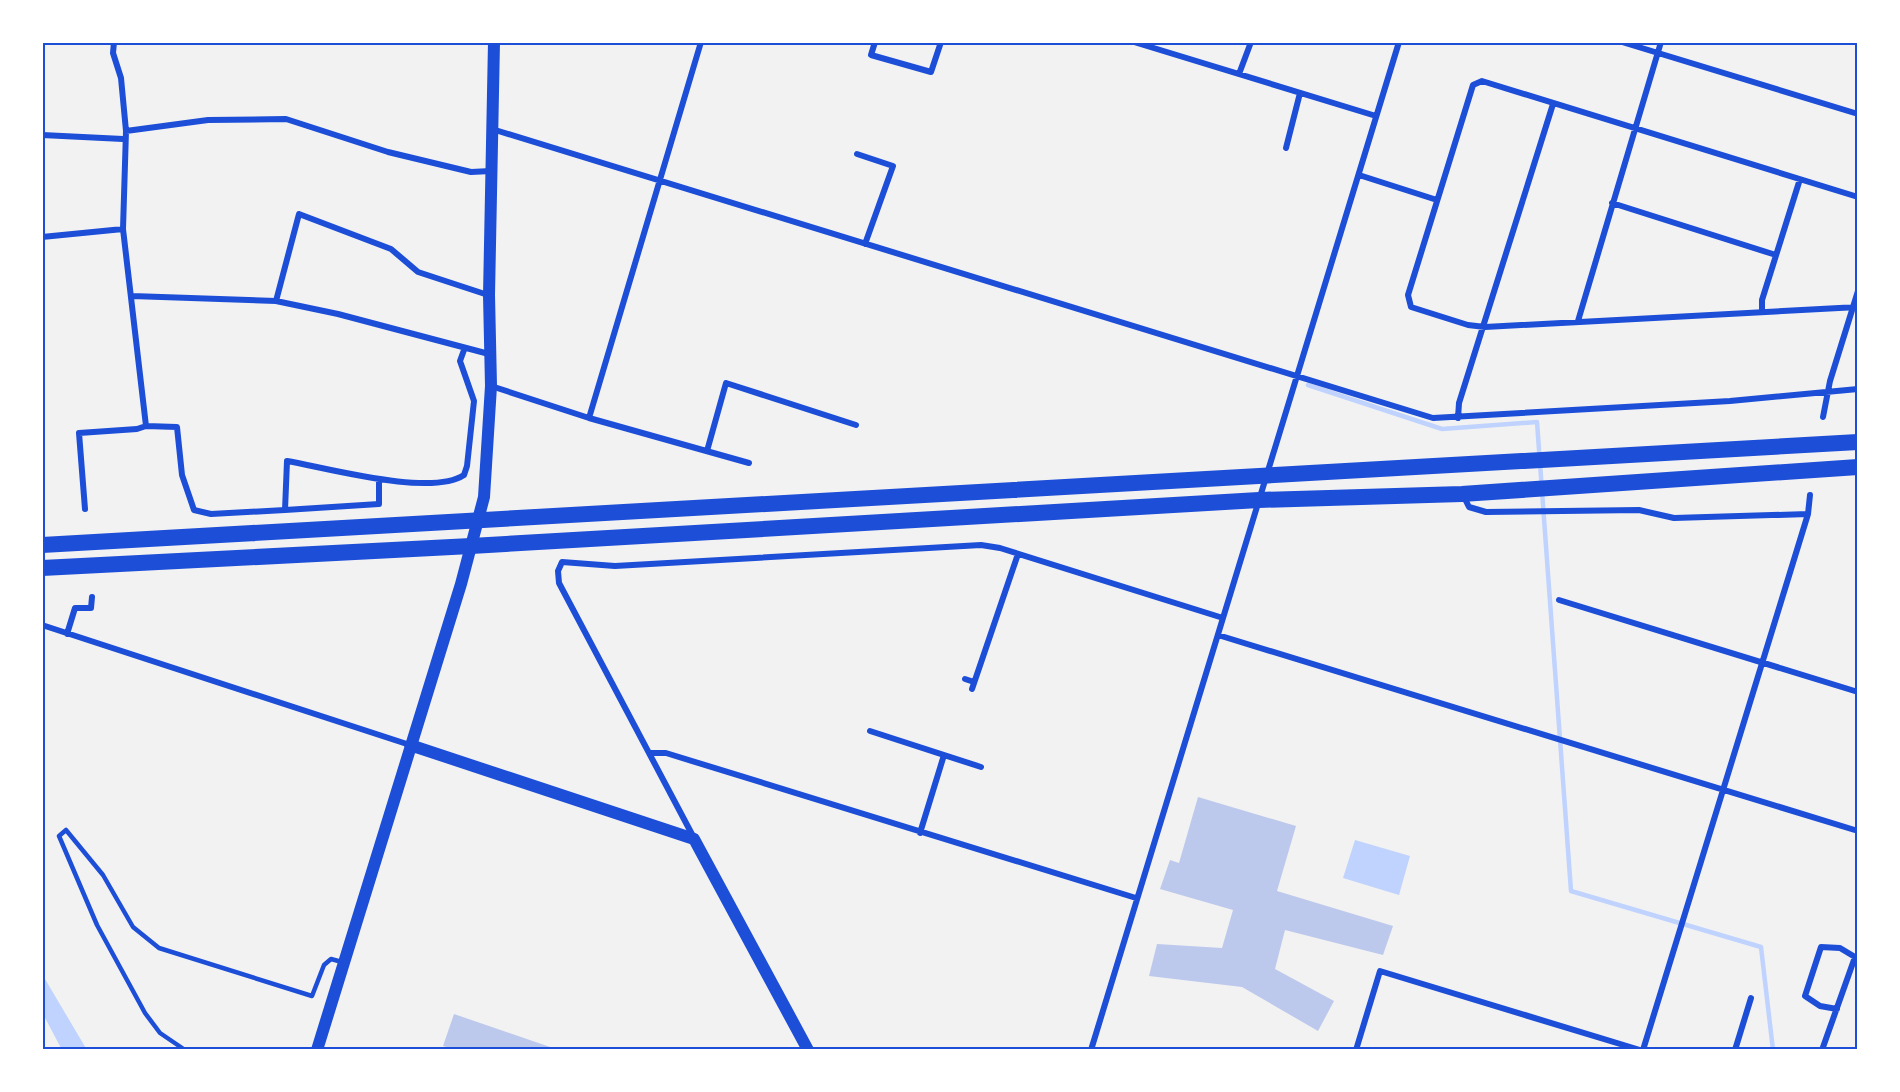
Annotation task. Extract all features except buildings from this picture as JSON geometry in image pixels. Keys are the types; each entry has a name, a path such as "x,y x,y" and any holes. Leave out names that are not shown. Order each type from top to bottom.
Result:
{"highway":[{"path":"42,545 1858,442"},
{"path":"42,568 471,546 1259,500 1462,494 1858,467"}],"main road":[{"path":"317,1050 484,497 491,386 489,295 494,42"},
{"path":"410,745 694,838 808,1050"}],"street":[{"path":"114,42 113,53 121,78 126,131 123,139 123,229 146,426"},
{"path":"589,418 701,42"},
{"path":"875,42 871,55 931,72 941,42"},
{"path":"1134,42 1376,116"},
{"path":"1239,74 1251,42"},
{"path":"1091,1050 1399,42"},
{"path":"1622,42 1858,114"},
{"path":"1578,321 1661,42"},
{"path":"1856,307 1485,327 1468,325 1411,307 1408,295 1473,85 1482,81 1858,197"},
{"path":"1286,148 1300,93"},
{"path":"1458,418 1459,403 1485,327 1553,104"},
{"path":"126,131 208,120 286,119 388,152 471,172 491,171"},
{"path":"491,129 1433,418 1858,389"},
{"path":"42,135 123,139"},
{"path":"857,154 893,166 865,244"},
{"path":"1359,174 1437,201"},
{"path":"1762,312 1762,300 1800,180"},
{"path":"1612,203 1776,255"},
{"path":"276,301 299,214 391,249 418,272 489,295"},
{"path":"42,237 123,229"},
{"path":"1823,417 1828,392 1856,307 1858,291"},
{"path":"132,296 276,301 388,327 464,350 489,354"},
{"path":"285,510 287,461 380,479 433,483 455,481 464,475 474,401 460,361 464,350"},
{"path":"707,451 726,383 856,425"},
{"path":"491,386 589,418 749,464"},
{"path":"85,509 79,433 137,429 146,426 177,427 182,475 194,510 211,514 379,504 380,479"},
{"path":"1462,494 1469,507 1486,512 1639,510 1674,518 1808,514"},
{"path":"1356,1050 1380,971 1641,1050 1808,514 1810,495"},
{"path":"694,838 559,583 558,571 562,562 615,566 981,545 1018,554 1223,618"},
{"path":"972,689 1018,554"},
{"path":"67,634 75,608 91,608 92,597"},
{"path":"1559,600 1858,692"},
{"path":"42,625 410,745"},
{"path":"1218,635 1858,831"},
{"path":"965,679 974,682"},
{"path":"870,731 981,767"},
{"path":"650,753 666,753 1137,898"},
{"path":"920,833 944,755"},
{"path":"1822,1050 1837,1009 1856,957 1840,948 1821,947 1805,996 1820,1005 1837,1009"},
{"path":"1735,1050 1751,998"}],"lane":[{"path":"185,1050 160,1033 150,1019 97,925 59,836 66,830 103,875 134,927 159,948 312,996 324,965 331,959 344,962"}],"water":[{"path":"1355,840 1410,856 1399,895 1343,878"},
{"path":"42,974 87,1050 62,1050 42,1012"}],"waterway":[{"path":"1308,385 1442,429 1537,422 1571,891 1761,947 1773,1050"}]}
